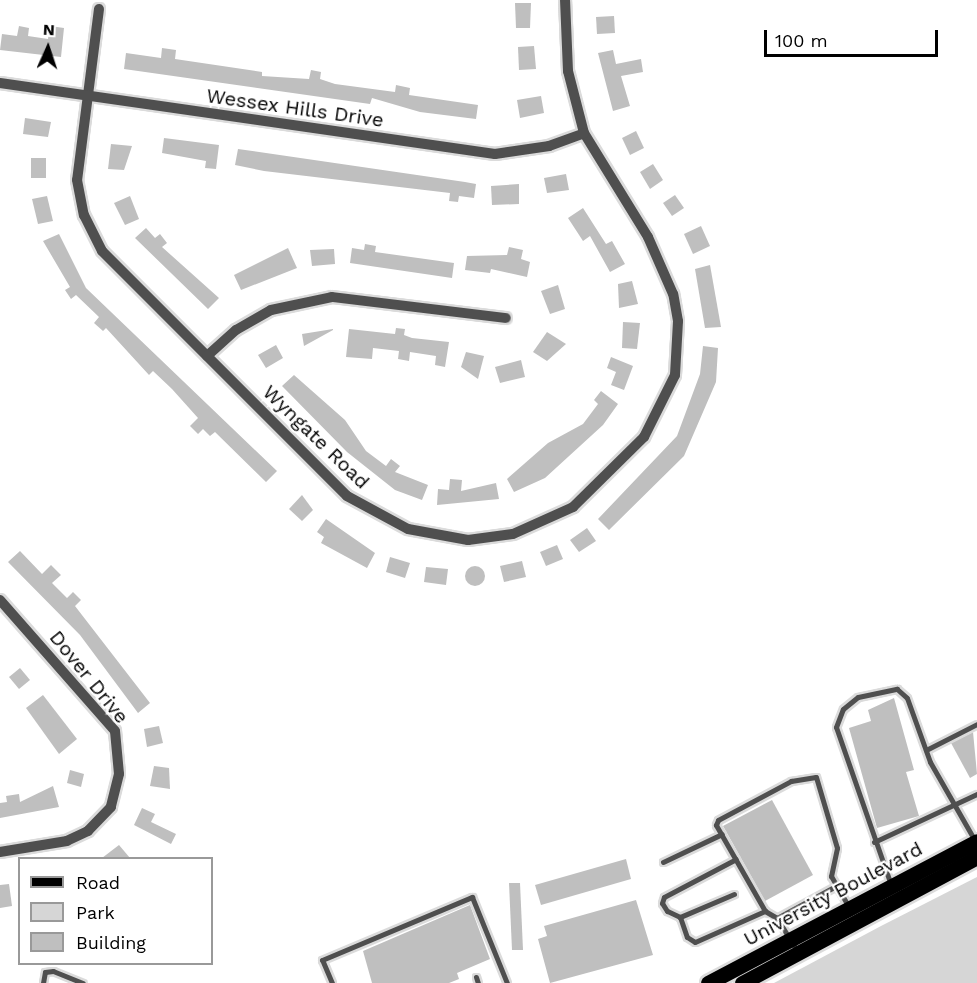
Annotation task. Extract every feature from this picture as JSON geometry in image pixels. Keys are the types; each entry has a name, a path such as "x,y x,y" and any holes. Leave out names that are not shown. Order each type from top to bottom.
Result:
{"main road":[{"name":"University Boulevard","path":"708,983 796,947 896,893 976,846"},
{"name":"University Boulevard","path":"742,983 796,947"}],"street":[{"name":"Wyngate Road","path":"99,9 77,180 93,234 120,274 207,356 340,490 387,520 431,536 468,540 513,534 545,523 573,507 644,437 666,400 679,350 678,321 662,265 584,134 568,71 565,0"},
{"name":"Wessex Hills Drive","path":"0,83 495,154 549,146 584,134"},
{"path":"207,356 236,330 271,310 321,298 348,295 506,318"},
{"name":"Dover Drive","path":"0,600 115,731 119,774 111,807 88,831 68,841 0,852"}],"lane":[{"path":"896,893 874,842 836,727 843,709 858,697 897,689 907,698 926,750 954,809 976,846"},
{"path":"926,750 977,724"},
{"path":"796,947 777,918 765,911 722,834 718,820 791,781 816,777 837,848 831,876 853,917"},
{"path":"874,842 954,809 977,794"},
{"path":"663,862 722,834"},
{"path":"734,894 680,916 667,911 664,897 736,859"},
{"path":"777,918 836,886"},
{"path":"332,983 322,960 472,897 507,983"},
{"path":"680,916 687,937 695,942 765,911"},
{"path":"43,983 45,972 53,971 83,983"}],"green space":[{"path":"977,877 977,983 774,983 881,926"}],"building":[{"path":"515,3 531,3 530,28 516,28"},
{"path":"614,16 615,33 597,34 596,17"},
{"path":"19,26 29,28 28,36 48,39 50,26 64,28 61,57 0,50 2,34 17,36"},
{"path":"534,46 536,69 519,70 518,47"},
{"path":"162,48 176,50 175,59 262,72 262,76 309,79 311,70 321,72 320,79 335,84 395,92 396,85 410,88 409,95 478,105 476,119 420,112 372,98 370,104 124,69 126,53 161,58"},
{"path":"613,50 616,64 641,59 643,72 621,76 630,106 613,111 598,53"},
{"path":"541,96 544,113 520,118 517,100"},
{"path":"25,118 51,122 48,137 23,134"},
{"path":"636,131 644,148 630,155 622,138"},
{"path":"164,138 219,145 216,169 205,168 206,161 162,153"},
{"path":"111,144 132,146 124,170 108,169"},
{"path":"238,149 476,184 474,198 459,196 458,202 449,201 450,193 264,171 235,165"},
{"path":"31,158 46,158 46,178 31,178"},
{"path":"653,164 663,180 650,189 640,172"},
{"path":"566,174 569,190 547,193 544,178"},
{"path":"519,184 519,204 492,205 491,186"},
{"path":"675,195 684,208 672,216 663,203"},
{"path":"47,196 53,221 38,224 32,199"},
{"path":"130,196 139,219 125,225 114,203"},
{"path":"583,208 606,244 612,241 625,264 610,272 590,236 583,241 568,218"},
{"path":"701,226 710,246 693,254 684,234"},
{"path":"146,228 155,238 160,234 167,243 162,247 219,298 208,309 135,238"},
{"path":"59,234 86,288 277,471 266,482 215,432 210,436 203,429 198,434 190,426 198,418 172,389 153,371 149,375 106,328 103,331 94,323 99,317 76,295 71,299 65,290 70,287 43,241"},
{"path":"365,244 376,246 375,252 454,263 452,278 350,263 352,248 364,250"},
{"path":"509,247 523,250 521,259 530,262 527,277 491,269 490,273 465,270 467,256 507,255"},
{"path":"288,248 297,268 241,290 234,275"},
{"path":"334,249 335,264 312,266 310,250"},
{"path":"710,265 721,327 705,328 695,269"},
{"path":"632,281 638,304 619,308 618,284"},
{"path":"558,285 565,309 550,314 541,291"},
{"path":"623,322 640,323 637,349 622,348"},
{"path":"396,328 405,329 404,335 412,338 449,342 445,367 435,365 436,356 410,352 409,361 398,359 399,351 373,348 372,359 346,357 349,329 395,334"},
{"path":"333,330 304,346 302,334"},
{"path":"547,332 566,344 547,361 533,352"},
{"path":"276,345 283,358 266,368 258,355"},
{"path":"703,346 718,348 716,382 684,456 609,530 598,519 677,436 700,374"},
{"path":"466,352 484,356 478,379 461,367"},
{"path":"611,357 633,366 624,390 611,385 616,372 607,368"},
{"path":"521,360 525,377 500,383 495,367"},
{"path":"294,375 345,420 366,451 386,466 391,459 400,466 395,472 428,485 422,500 395,490 347,452 282,386"},
{"path":"601,391 618,404 603,425 545,478 514,492 507,479 548,443 583,424 598,404 594,400"},
{"path":"450,479 462,480 461,491 496,483 499,499 437,505 438,489 449,490"},
{"path":"302,495 313,510 302,521 289,509"},
{"path":"326,519 375,553 367,568 321,543 324,537 317,532"},
{"path":"587,528 596,541 579,552 570,540"},
{"path":"557,545 563,559 546,566 540,552"},
{"path":"20,551 42,574 51,565 61,575 52,583 67,598 73,592 81,600 75,606 150,703 138,713 80,635 8,562"},
{"path":"390,557 410,563 405,578 386,572"},
{"path":"522,561 526,577 504,582 500,566"},
{"path":"475,566 482,569 485,576 482,583 475,586 468,583 465,576 468,569"},
{"path":"426,567 448,569 446,585 424,582"},
{"path":"20,668 30,680 19,689 9,677"},
{"path":"43,695 77,739 59,754 26,708"},
{"path":"894,698 914,770 906,772 919,816 877,828 849,728 871,721 868,710"},
{"path":"159,726 163,743 147,747 144,729"},
{"path":"973,732 977,774 970,778 951,743"},
{"path":"154,766 169,768 170,789 150,786"},
{"path":"70,770 84,774 81,787 67,783"},
{"path":"53,786 59,807 0,818 0,803 7,802 6,796 19,794 20,802"},
{"path":"772,800 813,875 765,901 723,826"},
{"path":"142,808 155,814 151,822 176,834 171,844 134,825"},
{"path":"119,845 129,857 103,857"},
{"path":"626,859 631,879 541,905 535,885"},
{"path":"509,883 520,883 523,950 512,950"},
{"path":"9,884 12,906 0,908 0,885"},
{"path":"636,900 653,955 550,983 538,939 547,936 544,926"},
{"path":"470,905 490,959 457,973 459,979 449,983 372,983 363,951"}]}
